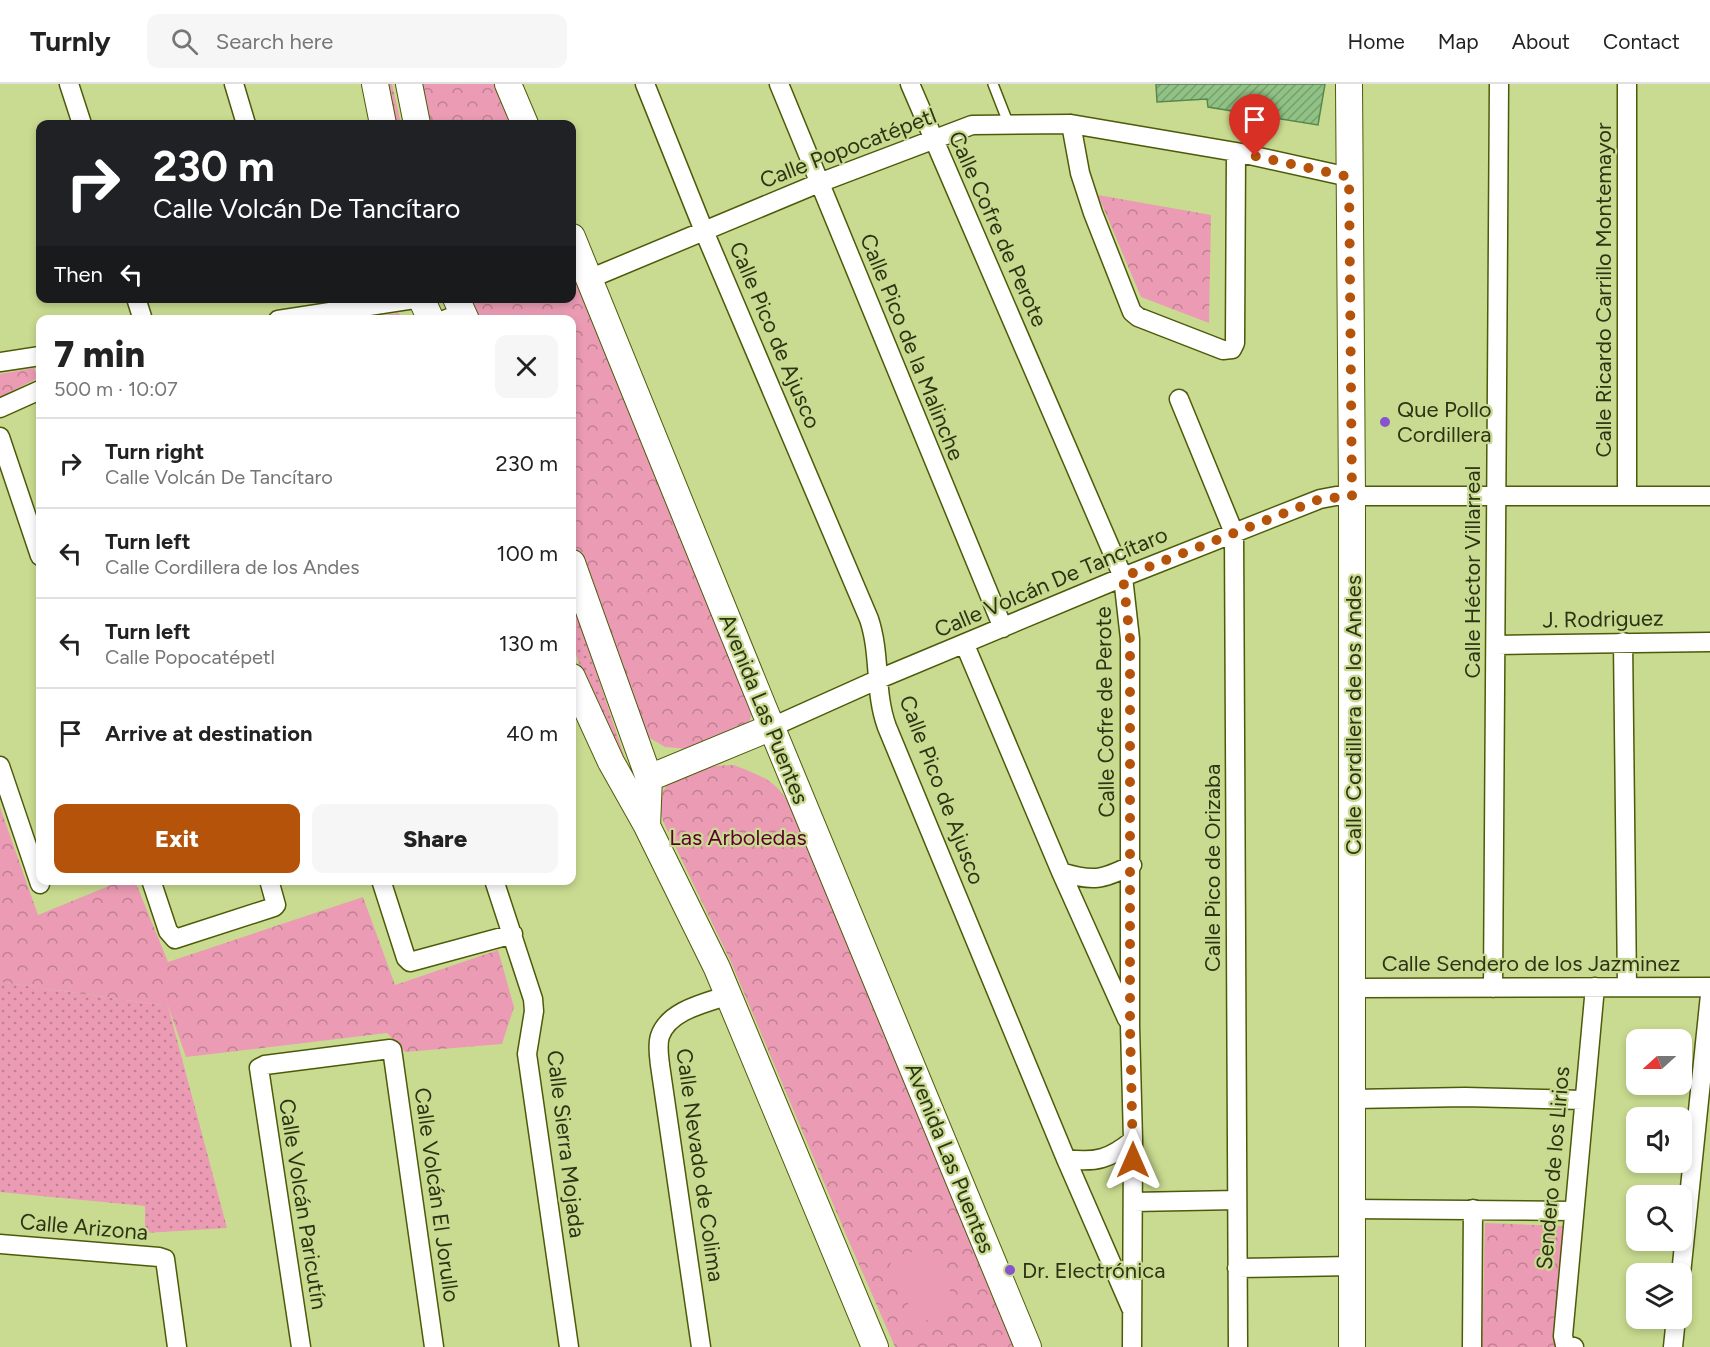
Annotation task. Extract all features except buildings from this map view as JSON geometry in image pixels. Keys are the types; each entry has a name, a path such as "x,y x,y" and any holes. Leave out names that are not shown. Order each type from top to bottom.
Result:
{"street":[{"path":"69,84 81,120"},
{"path":"234,84 245,120"},
{"path":"375,84 382,120"},
{"path":"409,84 416,120"},
{"path":"508,84 523,120"},
{"name":"Calle Pico de Ajusco","path":"645,84 704,231 869,620 877,650 884,719 1066,1159 1131,1308"},
{"name":"Calle Pico de la Malinche","path":"779,84 1003,628"},
{"name":"Calle Cofre de Perote","path":"910,84 1123,577 1130,639 1132,1347"},
{"name":"Calle Cordillera de los Andes","path":"1348,84 1352,496 1352,1347"},
{"name":"Calle Héctor Villarreal","path":"1493,988 1499,84"},
{"name":"Calle Ricardo Carrillo Montemayor","path":"1627,84 1627,496"},
{"path":"1071,124 1080,173 1093,213 1132,312 1138,317 1223,350 1232,349 1235,343 1236,152"},
{"name":"Calle Popocatépetl","path":"589,279 819,183 972,125 1071,124 1236,152 1349,177"},
{"name":"Avenida Las Puentes","path":"576,247 1028,1347"},
{"path":"287,315 301,307 354,303"},
{"path":"0,362 36,357"},
{"path":"0,408 36,392"},
{"name":"Calle Pico de Orizaba","path":"1179,399 1234,533 1238,1347"},
{"path":"0,437 36,544"},
{"name":"Calle Volcán De Tancítaro","path":"772,727 1123,577 1320,499 1352,496 1710,496"},
{"path":"576,574 649,778 647,826"},
{"path":"1623,642 1627,986"},
{"name":"J. Rodriguez","path":"1496,645 1710,642"},
{"path":"965,645 1061,872 1130,1026"},
{"path":"576,686 611,762 647,826 717,968 875,1347"},
{"path":"649,778 772,727"},
{"path":"0,766 36,872"},
{"path":"1061,872 1083,879 1098,879 1132,866"},
{"path":"153,885 168,931 173,938 270,909 276,905 270,885"},
{"path":"383,885 406,958 410,962 513,934"},
{"name":"Calle Sierra Mojada","path":"497,885 533,999 534,1011 527,1054 569,1347"},
{"name":"Sendero de los Lirios","path":"1574,1347 1565,1345 1563,1339 1595,987"},
{"name":"Calle Sendero de los Jazminez","path":"1353,988 1710,987"},
{"name":"Calle Nevado de Colima","path":"701,1347 659,1047 660,1036 664,1029 684,1011 729,995"},
{"path":"1682,1263 1710,995"},
{"name":"Calle Volcán Paricutín","path":"301,1347 259,1068 265,1065 392,1050"},
{"name":"Calle Volcán El Jorullo","path":"392,1050 434,1347"},
{"path":"1353,1099 1466,1097 1583,1100"},
{"path":"1066,1159 1084,1162 1102,1159 1121,1150 1133,1140"},
{"path":"1133,1202 1237,1200"},
{"path":"1352,1209 1573,1211"},
{"path":"1472,1347 1473,1209"},
{"name":"Calle Arizona","path":"0,1244 165,1259 177,1347"},
{"path":"1238,1268 1352,1266"},
{"path":"1673,1347 1675,1329"}],"lane":[{"path":"993,84 1009,125"}],"green space":[{"path":"383,84 392,84 400,120 391,120"},
{"path":"415,84 494,84 508,120 422,120"},
{"path":"1098,195 1211,215 1209,323 1141,297"},
{"path":"576,283 752,715 748,724 689,749 665,747 643,734 576,554 576,315 473,315 467,303 576,303"},
{"path":"34,368 36,379 0,397 0,374"},
{"path":"576,610 633,783 585,682 576,654"},
{"name":"Las Arboledas","path":"734,765 774,785 793,809 1016,1347 895,1347 731,962 660,812 664,790 679,775 700,768"},
{"path":"0,807 38,915 111,885 137,885 168,962 363,897 395,985 498,950 514,1007 502,1044 405,1052 387,1033 186,1057 168,1006 0,982"},
{"path":"0,982 168,1006 227,1228 145,1233 145,1206 0,1192"},
{"path":"1485,1223 1563,1226 1558,1347 1482,1347"},
{"path":"930,1244 957,1307 917,1324 890,1262"}],"place":[{"name":"Que Pollo Cordillera","path":"1385,422"},
{"name":"Dr. Electrónica","path":"1010,1270"}],"route":[{"path":"1133,1160 1130,1026 1132,866 1130,639 1123,577 1320,499 1352,496 1349,177 1255,156"}]}
